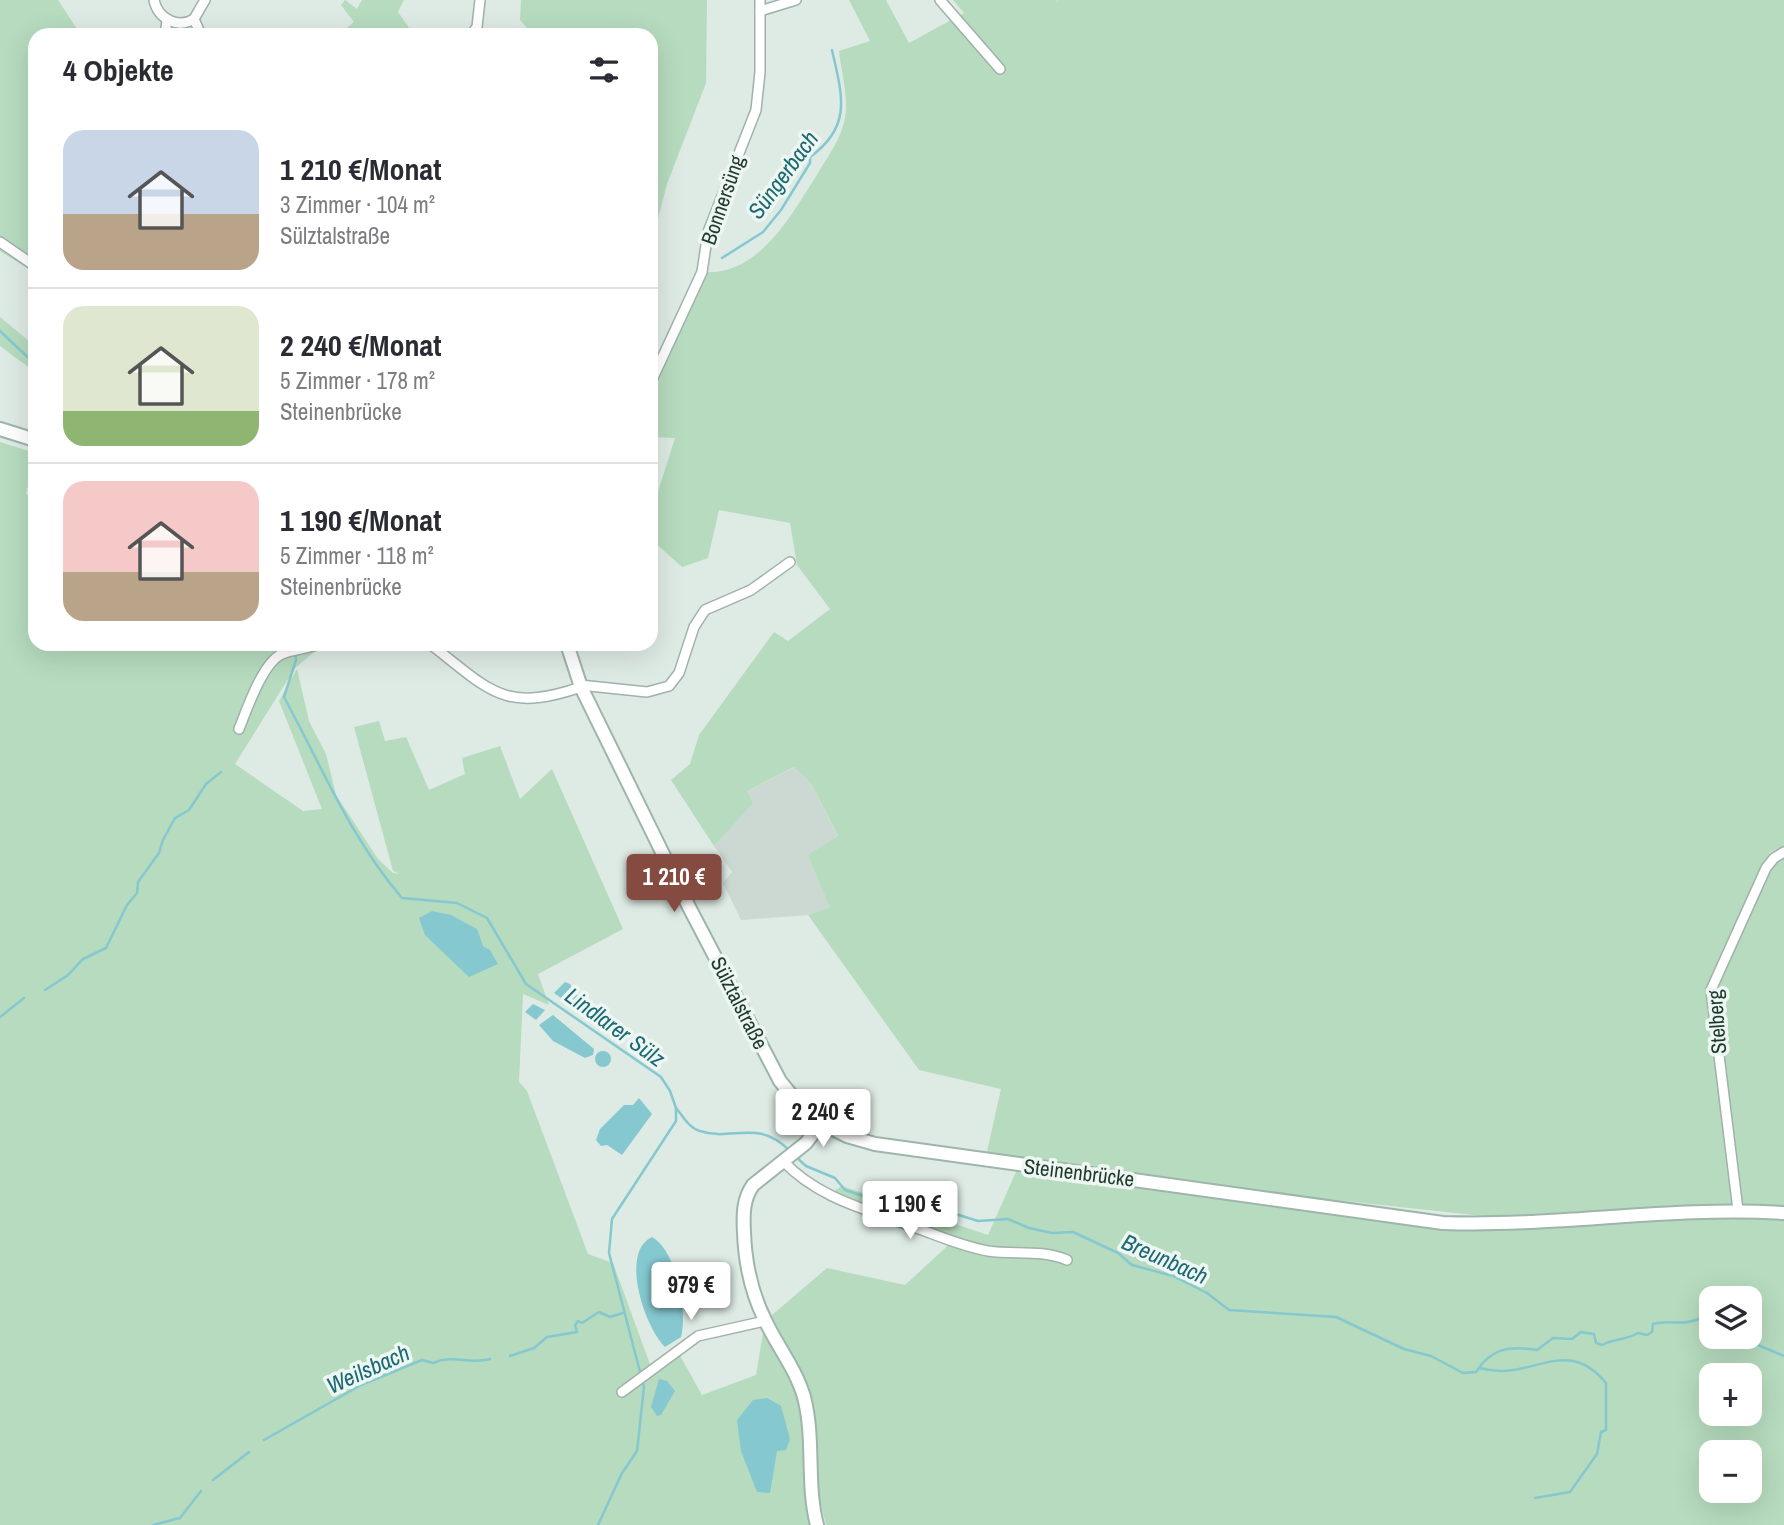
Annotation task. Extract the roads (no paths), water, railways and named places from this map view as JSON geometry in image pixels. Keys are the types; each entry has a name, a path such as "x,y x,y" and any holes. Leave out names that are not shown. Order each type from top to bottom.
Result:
{"main road":[{"path":"0,429 28,438"},
{"name":"Sülztalstraße","path":"569,651 580,686 774,1070 798,1103 821,1123"},
{"path":"817,1525 811,1500 808,1422 804,1396 754,1295 748,1268 743,1216 748,1192 753,1185 790,1156 821,1123"},
{"name":"Steinenbrücke","path":"821,1123 847,1136 875,1144 1468,1224 1504,1225 1738,1210 1784,1213"}],"street":[{"path":"155,0 167,20 166,28"},
{"path":"167,20 187,24 194,19 205,0"},
{"path":"476,28 480,0"},
{"name":"Bonnersüng","path":"658,361 702,272 708,232 756,110 760,0"},
{"path":"760,11 796,0"},
{"path":"940,0 1000,69"},
{"path":"194,19 198,28"},
{"path":"0,242 28,260"},
{"path":"439,651 488,689 509,697 546,699 580,686 647,692 669,686 679,673 694,627 705,610 751,590 790,562"},
{"path":"239,729 257,686 273,660 295,651"},
{"name":"Stelberg","path":"1738,1210 1711,990 1766,868 1774,858 1784,852"},
{"path":"790,1156 796,1174 836,1200 960,1246 1003,1253 1052,1254 1067,1260"},
{"path":"622,1392 698,1336 765,1321"}],"water":[{"path":"432,911 451,915 477,929 483,946 490,950 498,964 469,977 425,935 419,918"},
{"path":"565,982 570,984 583,1005 581,1012 554,993"},
{"path":"533,1004 545,1010 536,1020 525,1012"},
{"path":"553,1015 594,1049 593,1055 585,1058 553,1041 539,1025"},
{"path":"603,1051 609,1053 609,1065 603,1067 597,1065 595,1059 597,1053"},
{"path":"639,1098 652,1114 622,1155 607,1145 601,1146 596,1140 600,1129 624,1105 633,1105"},
{"path":"652,1237 668,1254 674,1267 683,1312 681,1337 665,1347 643,1308 636,1273 637,1258 642,1245"},
{"path":"659,1379 667,1381 675,1391 661,1415 657,1416 651,1407"},
{"path":"767,1398 781,1406 790,1439 786,1450 777,1451 770,1493 757,1492 741,1451 737,1420 753,1400"}],"waterway":[{"name":"Süngerbach","path":"722,258 763,232 781,210 810,163 810,157 833,134 841,109 841,95 832,50"},
{"name":"Lindlarer Sülz","path":"0,331 28,357"},
{"name":"Lindlarer Sülz","path":"295,651 296,660 284,697 352,826 402,898 457,903 487,918 526,984 661,1077 676,1108 676,1121 612,1219 609,1253 644,1387 637,1451 622,1473 598,1525"},
{"path":"45,990 68,975 83,959 106,948 127,905 137,893 138,882 159,853 175,818 189,810 206,784 221,772"},
{"path":"0,1017 24,998"},
{"name":"Breunbach","path":"676,1108 689,1125 700,1131 712,1134 766,1135 789,1150"},
{"name":"Breunbach","path":"796,1157 806,1166 835,1178 845,1190 888,1204 915,1207 926,1212 946,1211 978,1221 1008,1219 1029,1228 1052,1233 1073,1232 1118,1253 1132,1265 1173,1276 1207,1293 1229,1310 1336,1317 1404,1349 1431,1356 1463,1373 1476,1372 1488,1357 1502,1350 1537,1350 1553,1338 1572,1339 1581,1332 1594,1334 1596,1343 1602,1345 1638,1333 1647,1335 1652,1332 1653,1324 1699,1319"},
{"name":"Weilsbach","path":"510,1356 534,1348 547,1337 577,1332 575,1325 578,1321 582,1323 599,1312 610,1317 623,1313"},
{"name":"Breunbach","path":"1762,1347 1784,1356"},
{"name":"Weilsbach","path":"264,1440 361,1385 422,1360 433,1363 448,1359 490,1359"},
{"path":"1480,1368 1516,1370 1561,1360 1576,1362 1591,1369 1606,1383 1606,1430 1601,1432 1597,1454 1570,1492 1535,1498"},
{"name":"Weilsbach","path":"213,1480 249,1452"},
{"name":"Weilsbach","path":"153,1525 180,1518 201,1491"}]}
